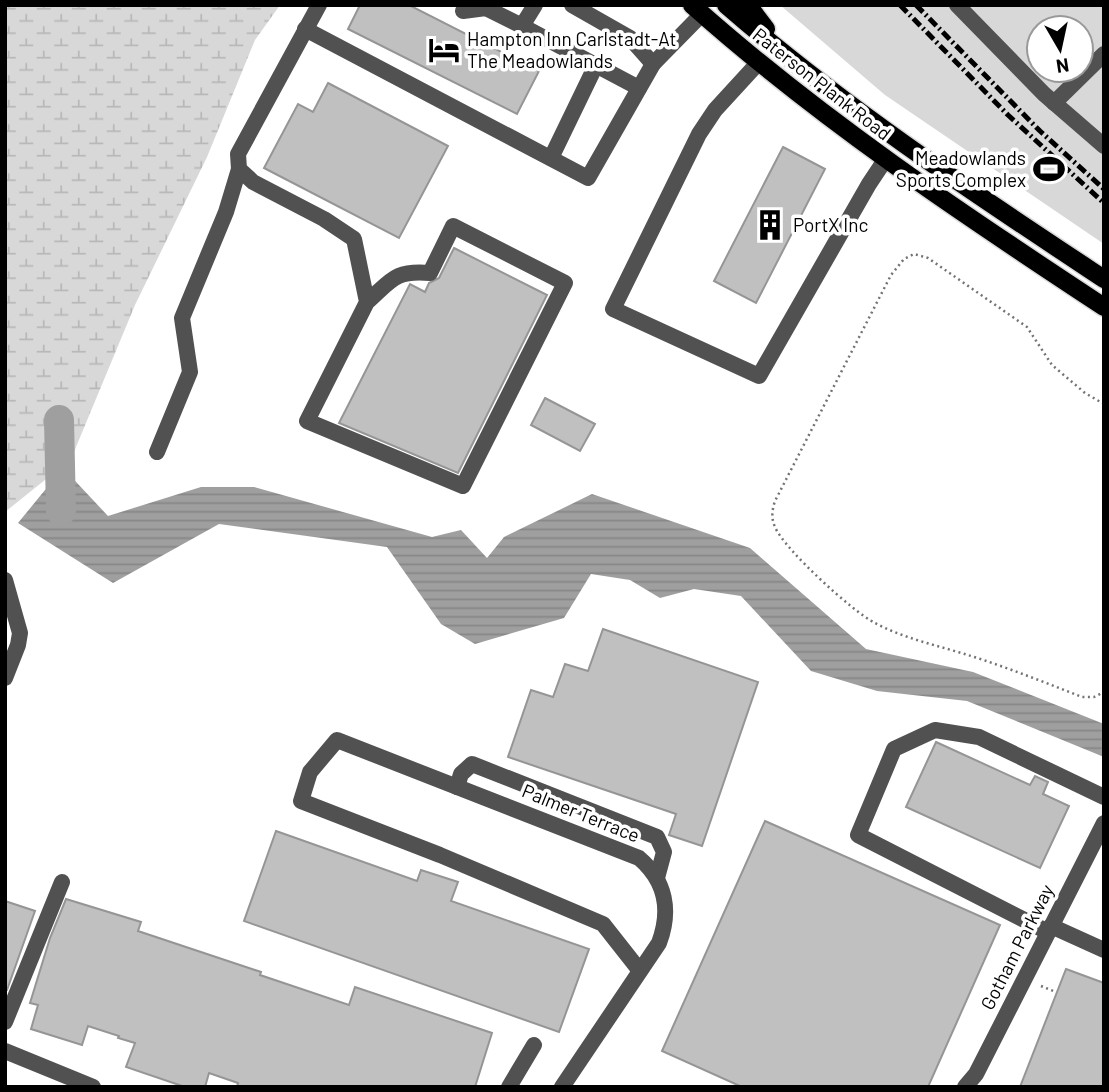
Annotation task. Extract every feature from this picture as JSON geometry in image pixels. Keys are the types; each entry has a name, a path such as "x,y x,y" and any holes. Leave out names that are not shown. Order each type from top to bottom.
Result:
{"main road":[{"name":"Paterson Plank Road","path":"726,5 787,56 922,158 1104,279"},
{"path":"748,5 787,56"},
{"name":"Paterson Plank Road","path":"697,10 885,160 1104,307"}],"street":[{"path":"157,452 190,372 183,318 226,212 239,169 238,154 319,5"},
{"path":"523,26 535,5"},
{"path":"572,5 630,38 653,64"},
{"path":"957,5 1054,103 1104,146"},
{"path":"463,11 483,7 639,88"},
{"path":"305,29 588,178 653,64 697,10"},
{"path":"1054,103 1104,54"},
{"path":"759,62 715,110 699,134 613,309 759,376 885,160"},
{"path":"551,158 596,65"},
{"path":"239,169 253,182 324,219 354,239 367,302 307,421 463,486 565,283 453,226 430,273 407,272 399,275 367,302"},
{"path":"5,580 20,633 5,678"},
{"path":"1104,797 979,737 935,730 894,749 858,835 1050,929 1104,950"},
{"name":"Palmer Terrace","path":"640,971 603,924 440,855 301,801 310,772 337,740 639,858 657,878"},
{"path":"457,787 461,774 472,764 657,836 664,852 657,878 664,893 667,910 659,943 562,1087"},
{"name":"Gotham Parkway","path":"965,1087 976,1074 1104,823"},
{"path":"5,1022 62,882"},
{"path":"509,1087 534,1045"},
{"path":"5,1051 93,1087"}],"path":[{"path":"1104,404 1085,393 1052,365 1027,327 928,258 914,254 904,259 891,275 775,501 772,518 777,531 804,562 850,605 873,622 893,632 974,657 1082,697 1094,697 1104,692"},
{"path":"1041,986 1056,992"}],"green space":[{"path":"5,5 280,5 255,40 207,157 135,305 71,459 5,512"},
{"name":"Meadowlands Sports Complex","path":"780,5 1104,5 1104,244 885,95"}],"shaded area":[{"path":"63,468 108,516 201,487 254,487 432,537 461,530 487,558 504,537 592,494 750,548 866,649 973,672 1104,724 1104,757 967,701 877,691 811,671 741,596 694,589 660,598 630,580 591,574 564,618 475,644 441,624 387,547 219,524 113,583 18,523"}],"building":[{"name":"Hampton Inn Carlstadt-At The Meadowlands","path":"360,5 409,5 539,71 517,114 348,29"},
{"path":"328,83 448,146 399,238 264,168 298,104 313,112"},
{"name":"PortX Inc","path":"783,147 825,169 756,303 714,281"},
{"path":"454,248 547,295 458,473 339,423 410,284 425,292 429,283 439,278"},
{"path":"545,398 595,424 580,451 531,425"},
{"path":"603,629 758,682 702,846 669,835 676,814 508,757 531,690 553,697 565,664 588,671"},
{"path":"936,742 1030,785 1035,776 1048,782 1043,794 1069,806 1040,868 906,807"},
{"path":"765,821 1000,925 928,1087 742,1087 662,1051"},
{"path":"276,831 417,881 421,870 458,882 451,901 589,949 559,1032 244,921"},
{"path":"66,899 141,922 138,931 349,1005 355,987 492,1033 475,1087 237,1087 238,1083 209,1073 205,1087 185,1087 126,1067 135,1043 118,1038 119,1036 88,1026 82,1045 31,1029 38,1005 30,1003 50,938"},
{"path":"5,901 35,911 7,990 5,990"},
{"path":"1066,969 1104,983 1104,1087 1020,1087"}],"waterway":[{"path":"59,420 61,511"}],"railway":[{"path":"900,5 1008,115 1104,203"},
{"path":"916,5 1040,131 1104,189"}],"place":[{"name":"Hampton Inn Carlstadt-At The Meadowlands","path":"444,50"},
{"name":"Meadowlands Sports Complex","path":"1049,169"},
{"name":"PortX Inc","path":"770,225"}]}
